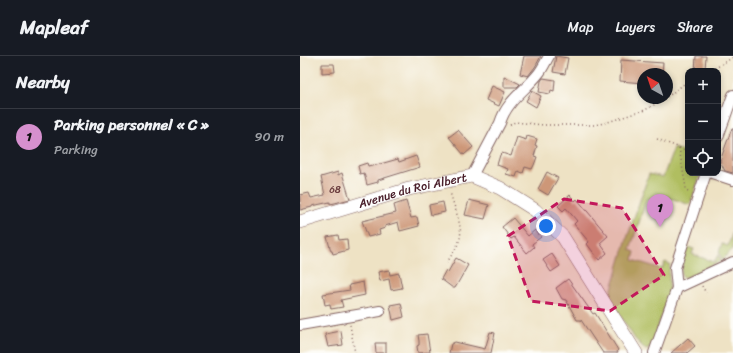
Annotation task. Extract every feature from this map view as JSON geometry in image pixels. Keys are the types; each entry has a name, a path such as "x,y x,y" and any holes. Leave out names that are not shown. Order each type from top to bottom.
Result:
{"main road":[{"name":"Avenue du Roi Albert","path":"300,222 409,190 451,185 472,176 500,188 535,210 563,237 636,353"}],"street":[{"path":"472,176 500,123 503,113 522,90 539,73 549,56"},
{"path":"721,129 733,95"},
{"path":"654,353 678,288 675,268 705,176"},
{"path":"721,176 733,180"},
{"path":"678,288 733,262"},
{"path":"300,325 380,311"}],"path":[{"path":"713,68 733,57"},
{"path":"673,93 685,83"},
{"path":"508,127 515,122 544,125 595,125 645,110 656,104"},
{"path":"657,139 685,150"},
{"path":"680,148 687,191 690,191 692,187"},
{"path":"447,263 459,243 461,236 451,185"},
{"path":"704,289 706,293"},
{"path":"348,316 355,353"}],"highlighted area":[{"path":"564,199 622,208 664,275 610,311 531,301 508,236"}],"green space":[{"path":"674,148 685,152 685,176 700,176 690,205 656,193 653,200 647,198 630,250 635,252 633,260 662,269 665,262 670,264 669,294 652,344 646,350 635,339 608,296 611,292 627,238 649,174 663,177"},
{"path":"733,231 733,249 722,260 719,252 722,244 728,246"},
{"path":"688,247 694,249 692,254 714,262 718,255 721,261 685,278 681,274 683,261"}],"building":[{"path":"524,56 541,56 528,76 520,74"},
{"path":"556,56 568,58 565,74 553,72"},
{"path":"696,56 706,56 705,68 695,68"},
{"path":"621,60 663,63 663,68 637,68 637,82 620,81"},
{"path":"322,64 334,64 335,72 322,73"},
{"path":"504,76 520,84 517,87 504,87"},
{"path":"543,78 555,80 554,91 551,90 550,94 539,92"},
{"path":"492,86 505,92 499,106 486,100"},
{"path":"532,91 541,96 536,107 526,101"},
{"path":"733,128 733,173 725,171 721,163 721,158"},
{"path":"458,130 473,147 464,155 449,137"},
{"path":"527,136 537,139 535,145 537,146 534,156 537,157 532,169 525,167 523,173 518,171 516,177 506,174 508,169 497,165 500,155 502,153 511,156 517,137 526,140"},
{"path":"416,156 420,167 367,185 364,173 360,174 358,166 367,163 368,166 373,166 398,159 399,162"},
{"path":"338,172 338,175 342,173 350,199 330,204 330,202 300,210 300,195 309,193 311,198 325,195 321,177"},
{"path":"547,172 558,178 548,195 538,189"},
{"path":"570,195 575,201 577,199 608,236 600,243 607,253 599,260 587,244 589,242 574,224 577,221 566,208 563,211 558,206"},
{"path":"469,200 489,205 485,219 465,215"},
{"path":"406,201 411,218 417,217 419,226 400,231 398,222 385,226 385,228 379,230 380,234 368,237 362,221 396,213 394,205"},
{"path":"443,202 445,212 431,215 429,205"},
{"path":"513,218 528,236 535,230 541,237 532,244 534,247 527,253 514,237 511,239 502,227"},
{"path":"338,235 339,240 347,239 348,250 333,254 327,237"},
{"path":"552,254 560,266 551,272 543,260"},
{"path":"456,258 468,265 455,288 453,288 441,279 446,270 448,272"},
{"path":"389,270 390,275 399,273 402,288 391,290 389,279 380,281 378,272"},
{"path":"568,279 593,314 595,313 618,350 618,353 603,353 581,320 577,320 566,300 562,299 556,288"},
{"path":"363,282 365,295 341,300 343,307 331,309 330,304 325,305 323,294 350,290 349,285"},
{"path":"401,303 404,317 393,320 390,305"},
{"path":"341,331 343,345 328,347 325,334"},
{"path":"490,332 495,333 491,353 449,353 451,344 455,342 485,349"},
{"path":"427,334 430,352 418,353 418,335"},
{"path":"688,338 695,346 687,353 671,353"},
{"path":"375,343 386,343 386,353 376,353"}],"place":[{"name":"Parking personnel « C »","path":"660,227"}]}
